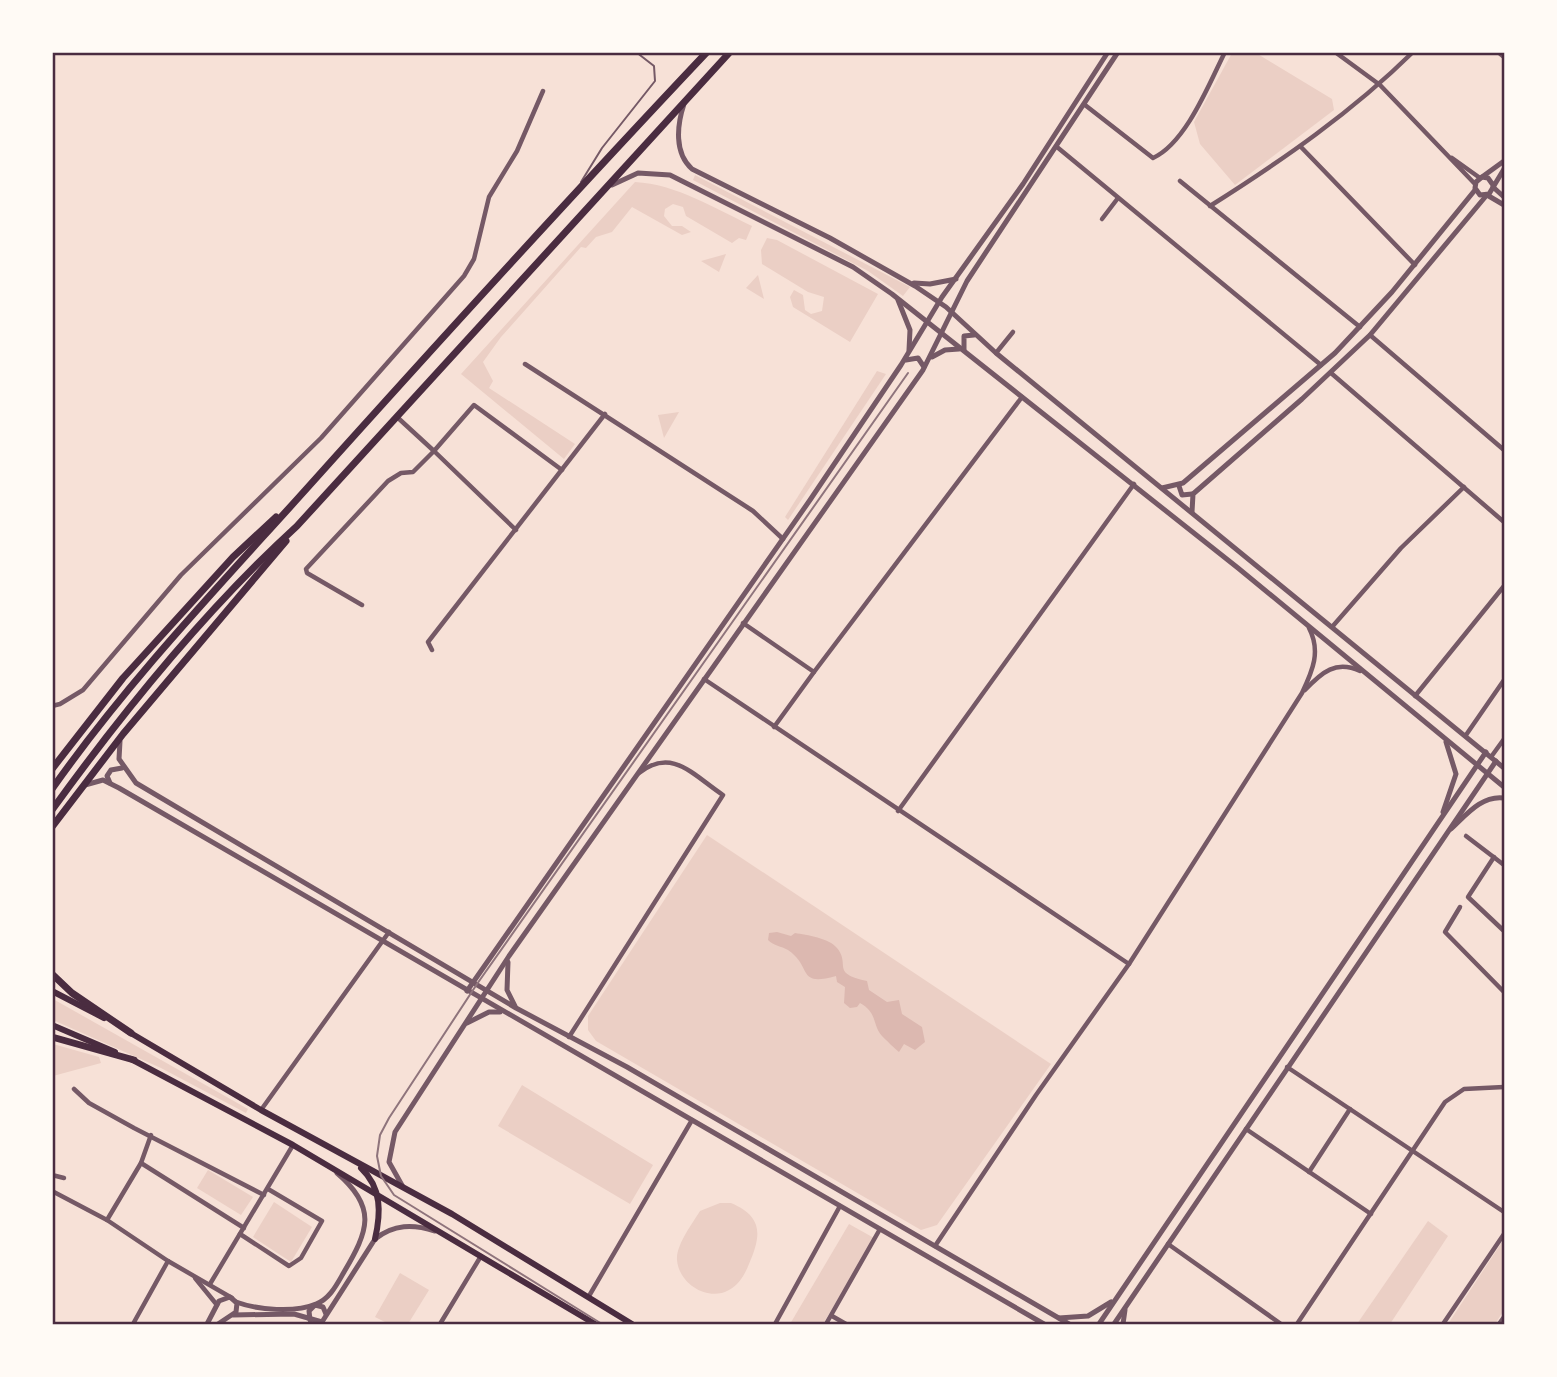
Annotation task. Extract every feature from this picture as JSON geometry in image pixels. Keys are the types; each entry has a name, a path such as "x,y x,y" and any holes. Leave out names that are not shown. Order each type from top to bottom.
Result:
{"highway":[{"path":"52,789 120,702 288,509 576,191 707,52"},
{"path":"52,810 136,699 234,587 297,526 730,52"},
{"path":"52,768 100,705 233,557 288,509"},
{"path":"52,827 123,734 249,588 297,526"},
{"path":"52,833 64,811"},
{"path":"52,974 72,993 131,1033"},
{"path":"52,1037 134,1060"}],"main road":[{"path":"52,991 403,1187 589,1296 632,1325"},
{"path":"52,1025 134,1060 293,1145 595,1325"},
{"path":"349,1158 371,1180 378,1198 375,1239"}],"street":[{"path":"467,991 783,540 901,365 939,301 1018,193 1108,52"},
{"path":"403,1187 389,1162 395,1132 509,956 923,370 958,300 1118,52"},
{"path":"1085,105 1153,158 1163,154 1191,120 1225,52"},
{"path":"1335,52 1380,85 1452,158 1475,187 1504,205"},
{"path":"1210,206 1301,147 1380,85 1413,52"},
{"path":"1498,52 1504,57"},
{"path":"52,705 60,704 83,691 181,575 321,438 464,276 474,259 482,216 489,197 517,151 543,91"},
{"path":"685,102 679,134 684,158 692,169 830,238 939,301 996,353 1504,768"},
{"path":"1301,147 1415,265"},
{"path":"1057,148 1322,366"},
{"path":"1452,158 1481,178 1488,178 1504,197"},
{"path":"1160,488 1179,486 1322,366 1415,265 1481,178 1504,161"},
{"path":"685,181 684,173 692,169"},
{"path":"1179,486 1180,493 1184,496 1193,494 1331,373 1370,335 1487,195 1504,169"},
{"path":"612,184 627,176 646,172 685,181 853,267 896,297 1134,484 1504,788"},
{"path":"1180,181 1360,327"},
{"path":"1102,219 1118,198"},
{"path":"911,283 930,284 956,279"},
{"path":"896,297 908,318 909,352"},
{"path":"958,300 960,320"},
{"path":"996,353 1013,332"},
{"path":"1370,335 1504,450"},
{"path":"964,351 964,337 977,336"},
{"path":"930,359 945,350 964,351"},
{"path":"901,365 911,357 918,358 925,365 923,370"},
{"path":"525,364 753,511 783,540"},
{"path":"1331,373 1504,522"},
{"path":"774,727 1022,397"},
{"path":"362,605 307,573 306,569 388,481 401,472 413,472 474,405 562,470"},
{"path":"432,650 428,642 605,414"},
{"path":"397,417 516,530"},
{"path":"898,811 1134,484"},
{"path":"1332,627 1401,548 1464,487"},
{"path":"1193,494 1190,504 1194,515"},
{"path":"1415,696 1504,586"},
{"path":"743,623 814,672"},
{"path":"935,1246 1030,1103 1129,964 1303,693 1316,658 1316,642 1308,626"},
{"path":"1303,693 1331,667 1348,665 1367,674"},
{"path":"704,679 1129,964"},
{"path":"1466,735 1504,680"},
{"path":"123,734 118,747 122,768 136,783 516,1008 627,1067 1069,1325"},
{"path":"1439,822 1456,774 1444,739"},
{"path":"1099,1325 1477,766 1491,757 1504,739"},
{"path":"1114,1325 1166,1243 1487,773 1491,757"},
{"path":"569,1037 723,794 678,765 664,761 654,761 636,776"},
{"path":"111,784 108,773 115,767 122,768"},
{"path":"77,794 94,781 111,784 1044,1325"},
{"path":"1444,835 1477,804 1487,799 1504,797"},
{"path":"1466,836 1504,865"},
{"path":"1494,857 1468,897 1504,931"},
{"path":"1460,907 1445,932 1504,992"},
{"path":"261,1110 389,932"},
{"path":"509,956 506,979 516,1008"},
{"path":"464,1024 489,1012 503,1013"},
{"path":"1287,1067 1504,1212"},
{"path":"1297,1325 1445,1102 1464,1089 1504,1087"},
{"path":"74,1089 89,1103 264,1195"},
{"path":"1309,1172 1350,1109"},
{"path":"589,1296 692,1120"},
{"path":"1246,1129 1371,1214"},
{"path":"1246,1129 1371,1214"},
{"path":"107,1220 141,1163 151,1135"},
{"path":"210,1284 293,1145"},
{"path":"141,1163 244,1228"},
{"path":"312,1322 309,1311 332,1291 358,1247 365,1229 362,1201 351,1185 334,1171"},
{"path":"52,1175 64,1178"},
{"path":"240,1234 289,1266 301,1258 322,1220 268,1189"},
{"path":"52,1191 107,1220 168,1261 234,1300 237,1309 232,1316 218,1325"},
{"path":"775,1325 841,1206"},
{"path":"188,1273 203,1285 222,1315 288,1314 319,1323 326,1321 375,1239 388,1230 406,1225 438,1232"},
{"path":"826,1325 880,1229"},
{"path":"1443,1325 1504,1234"},
{"path":"1166,1243 1281,1325"},
{"path":"440,1325 481,1256"},
{"path":"133,1325 168,1261"},
{"path":"207,1325 223,1298 260,1308 315,1305 325,1309 326,1321"},
{"path":"1057,1317 1088,1316 1116,1298"},
{"path":"1123,1325 1126,1304"},
{"path":"832,1316 846,1325"},
{"path":"1499,1325 1504,1317"}],"lane":[{"path":"576,191 594,158 657,78 651,63 636,52"}],"shaded area":[{"path":"1232,53 1256,53 1332,99 1334,110 1235,185 1200,144 1194,122"},
{"path":"695,175 910,287 903,296 868,271 693,180"},
{"path":"635,182 681,192 752,226 746,240 739,238 732,243 686,216 683,207 673,204 665,209 664,216 672,226 682,226 691,232 682,235 632,207 612,232 596,237 586,248 581,247 501,337 483,362 493,381 489,388 575,444 564,459 461,374"},
{"path":"767,238 777,240 878,294 850,342 793,307 790,297 794,290 803,295 805,310 811,314 822,311 824,297 808,292 762,264 761,250"},
{"path":"726,254 719,272 701,261"},
{"path":"758,275 764,299 746,288"},
{"path":"877,371 886,374 788,520 785,517"},
{"path":"679,412 664,438 658,415"},
{"path":"707,835 1051,1064 937,1225 921,1230 596,1041 588,1030 588,1016"},
{"path":"769,933 791,936 795,933 811,936 833,945 841,954 845,972 867,981 869,990 887,1002 899,1000 902,1014 922,1027 925,1042 915,1050 904,1044 899,1052 879,1032 866,1007 860,1003 857,1007 850,1008 844,1003 845,987 837,982 836,976 823,979 810,977 796,956 768,940"},
{"path":"53,999 248,1109 246,1113 161,1068 53,1020"},
{"path":"53,1044 99,1057 101,1063 53,1076"},
{"path":"522,1085 653,1165 630,1204 498,1126"},
{"path":"208,1170 253,1197 241,1215 197,1188"},
{"path":"274,1202 312,1227 291,1262 253,1237"},
{"path":"720,1203 731,1203 742,1208 754,1221 757,1228 756,1245 746,1272 736,1285 721,1293 704,1292 683,1276 677,1254 700,1211"},
{"path":"1428,1221 1448,1236 1390,1324 1357,1324"},
{"path":"849,1224 874,1238 823,1324 790,1324"},
{"path":"1504,1239 1504,1310 1495,1324 1448,1324"},
{"path":"400,1273 429,1290 408,1324 389,1324 375,1317"}],"tram line":[{"path":"602,1324 394,1195 381,1176 377,1156 380,1135 477,984 908,373"}]}
